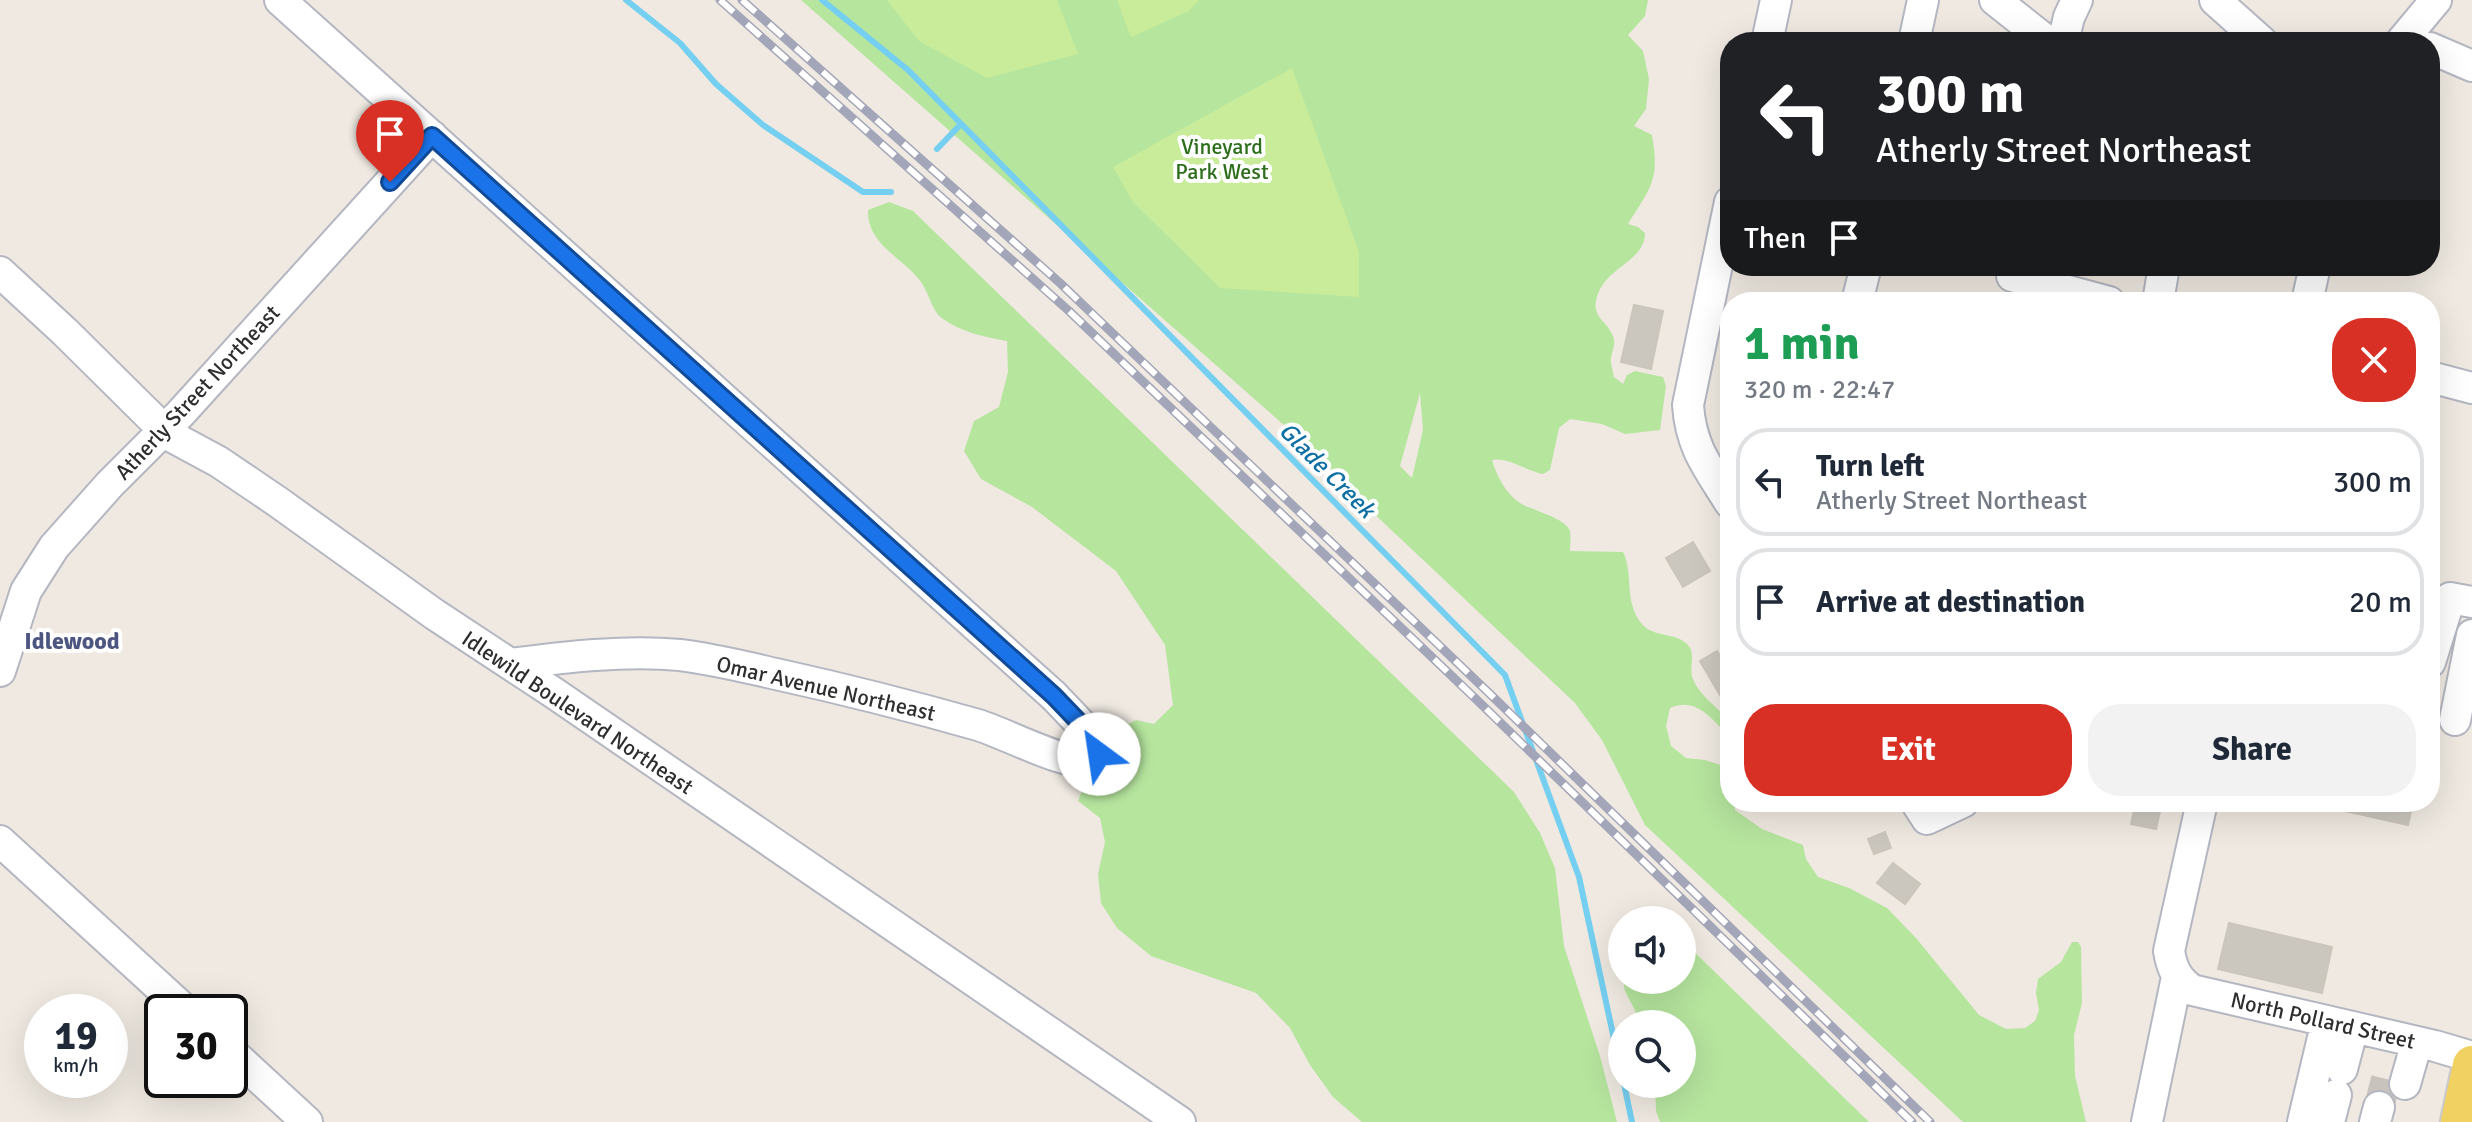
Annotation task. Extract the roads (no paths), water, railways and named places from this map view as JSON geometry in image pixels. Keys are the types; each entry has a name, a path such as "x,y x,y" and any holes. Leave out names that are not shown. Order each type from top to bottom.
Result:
{"main road":[{"path":"2460,1122 2472,1065"}],"street":[{"path":"280,0 432,136"},
{"path":"1769,32 1776,0"},
{"path":"1916,32 1923,0"},
{"path":"1995,0 2035,32"},
{"path":"2065,32 2077,0"},
{"path":"2215,0 2251,32"},
{"path":"2418,32 2436,0"},
{"path":"2440,53 2472,66"},
{"name":"Atherly Street Northeast","path":"0,671 17,614 42,563 110,484 163,431 432,136"},
{"name":"Omar Avenue Northeast","path":"432,136 1054,696 1100,747 1099,754 1093,761 1085,763 1058,756 984,727 915,707 681,655 582,655 510,664"},
{"path":"1720,250 1688,405 1695,447 1720,487"},
{"name":"Idlewild Boulevard Northeast","path":"0,272 65,332 163,431 219,462 434,614 1180,1122"},
{"path":"2011,281 2062,292"},
{"path":"2440,380 2472,388"},
{"path":"2440,630 2450,598 2472,601"},
{"path":"2458,707 2472,635"},
{"path":"1922,812 1927,819 1942,812"},
{"path":"2147,1122 2177,977 2169,951 2200,812"},
{"path":"0,841 167,994"},
{"name":"North Pollard Street","path":"2177,977 2192,990 2472,1057"},
{"path":"2336,1095 2340,1024"},
{"path":"2303,1122 2340,1024"},
{"path":"2390,1104 2406,1039"},
{"path":"248,1068 307,1122"}],"waterway":[{"path":"626,0 680,43 716,84 763,125 863,192 891,192"},
{"name":"Glade Creek","path":"822,0 908,70 1505,675 1579,877 1608,1011"},
{"path":"937,149 961,124"},
{"name":"Glade Creek","path":"1627,1098 1632,1122"}],"tunnel":[{"path":"2379,1107 2386,1079"}],"railway":[{"path":"720,0 1069,311 1479,702 1912,1122"},
{"path":"742,0 1060,283 1489,693 1930,1122"}],"district":[{"name":"Idlewood","path":"72,641"}],"park label":[{"name":"Vineyard Park West","path":"1222,158"}]}
